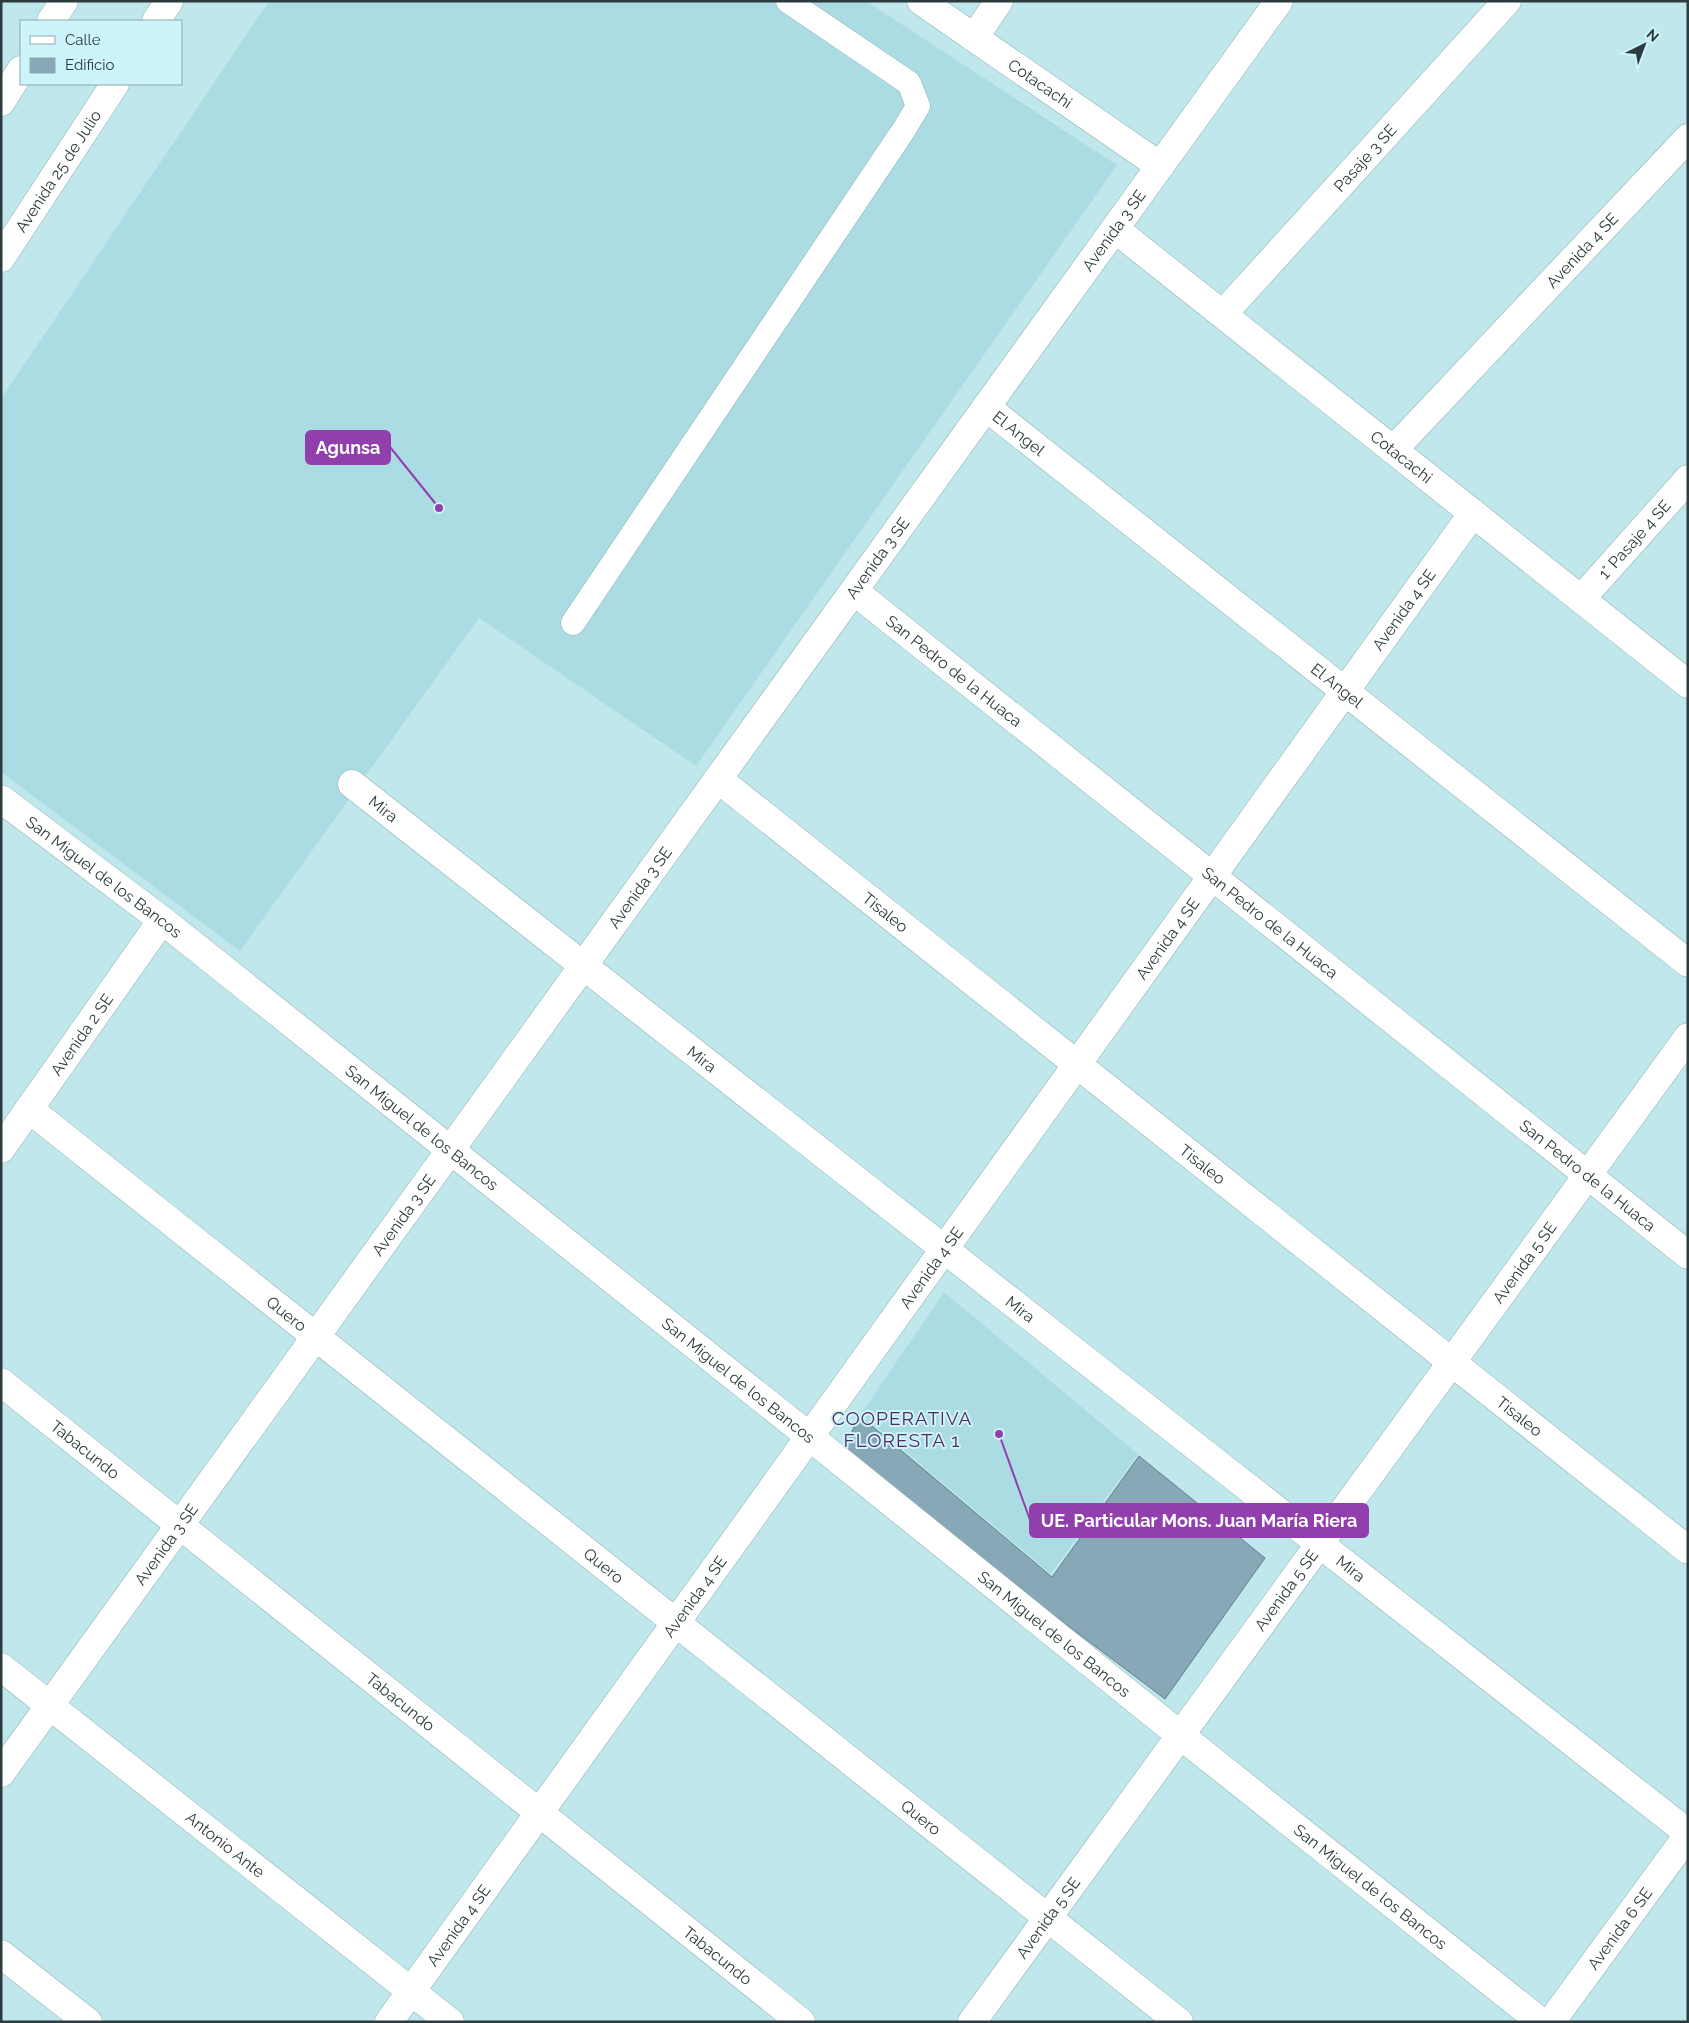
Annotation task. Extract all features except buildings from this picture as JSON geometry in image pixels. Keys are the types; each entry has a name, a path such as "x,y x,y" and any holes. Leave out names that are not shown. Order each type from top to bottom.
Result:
{"street":[{"path":"53,20 64,1"},
{"path":"157,20 169,1"},
{"name":"Cotacachi","path":"920,1 1160,166"},
{"path":"974,38 999,1"},
{"name":"Avenida 3 SE","path":"1,1773 1279,1"},
{"name":"Pasaje 3 SE","path":"1223,314 1507,1"},
{"path":"1,102 20,72"},
{"name":"Avenida 25 de Julio","path":"1,258 114,85"},
{"name":"Avenida 4 SE","path":"1393,450 1688,138"},
{"name":"Cotacachi","path":"1115,229 1688,684"},
{"name":"El Angel","path":"986,407 1688,963"},
{"name":"1° Pasaje 4 SE","path":"1581,599 1688,479"},
{"name":"Avenida 4 SE","path":"389,2022 1473,513"},
{"name":"San Pedro de la Huaca","path":"854,591 1688,1255"},
{"name":"Tisaleo","path":"718,779 1688,1550"},
{"name":"Mira","path":"352,784 1688,1834"},
{"name":"San Miguel de los Bancos","path":"1,799 162,920 1541,2022"},
{"name":"Avenida 2 SE","path":"1,1149 162,920"},
{"name":"Avenida 5 SE","path":"972,2022 1688,1037"},
{"name":"Quero","path":"29,1109 1179,2022"},
{"name":"Tabacundo","path":"1,1382 801,2022"},
{"name":"Antonio Ante","path":"1,1667 412,1990 450,2022"},
{"name":"Avenida 6 SE","path":"1551,2022 1688,1834"},
{"path":"1,1954 88,2022"}],"lane":[{"path":"573,623 918,106 909,83 788,1"}],"shaded area":[{"path":"269,1 866,1 1117,165 696,766 479,618 240,951 1,772 1,399"},
{"path":"944,1292 1138,1454 1051,1574 861,1414"}],"place":[{"name":"Agunsa","path":"439,508"},
{"name":"UE. Particular Mons. Juan María Riera","path":"999,1434"}],"district":[{"name":"COOPERATIVA FLORESTA 1","path":"902,1429"}]}
